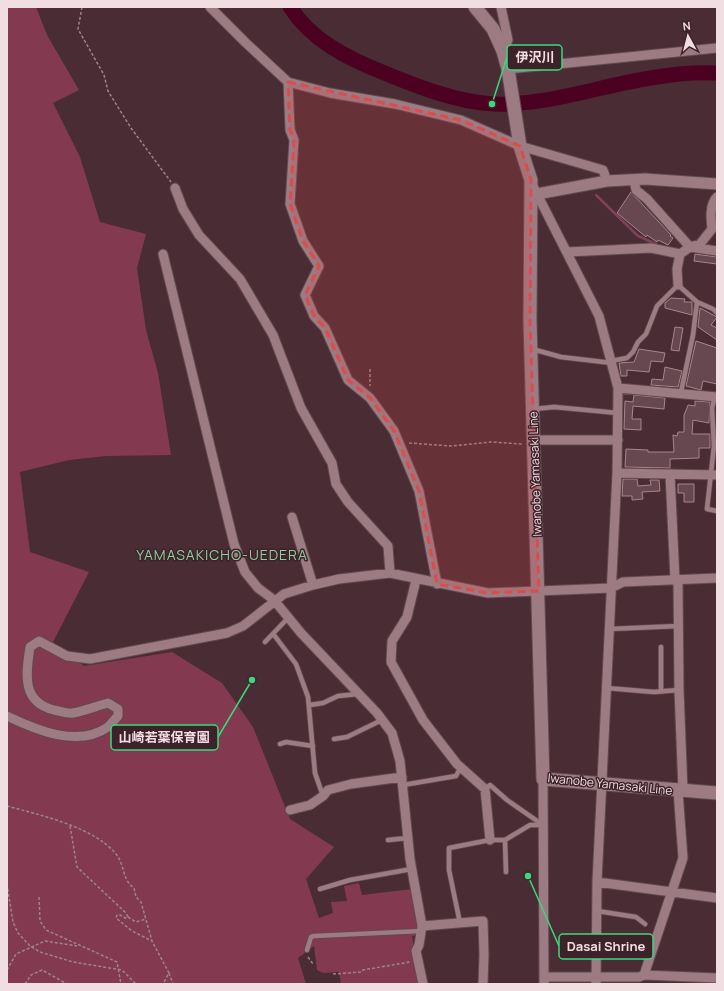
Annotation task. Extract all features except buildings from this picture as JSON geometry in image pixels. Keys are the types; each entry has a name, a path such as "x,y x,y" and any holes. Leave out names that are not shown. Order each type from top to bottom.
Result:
{"main road":[{"name":"Iwanobe Yamasaki Line","path":"475,7 492,29 504,51 509,71 520,146 531,180 531,349 539,591 543,779 602,785 717,793"}],"street":[{"path":"210,7 288,82 330,93 396,104 461,120 520,146 603,170 607,181"},
{"path":"501,7 508,40 504,51"},
{"path":"509,71 717,48"},
{"path":"288,82 290,130 294,140 290,204 303,241 319,266 305,295 314,316 325,328 348,380 370,398 394,431 419,491 437,584"},
{"path":"531,180 599,316 618,388 617,473 597,882 596,981"},
{"path":"634,180 636,190 649,200 690,247 717,251"},
{"path":"537,194 607,181 672,180 717,184"},
{"path":"175,188 183,209 199,235 240,279 273,336 301,408 332,463 336,484 348,502 388,546 390,573"},
{"path":"678,285 677,269 680,254 690,247 700,244 712,229 710,215 717,197"},
{"path":"567,252 651,248 680,254"},
{"path":"163,254 234,544 245,572 258,588 274,600 288,618 359,694 392,733 400,761 412,869 422,928 416,951 423,984"},
{"path":"618,388 681,392 716,397"},
{"path":"534,442 618,440"},
{"path":"617,473 714,475"},
{"path":"641,979 683,858 679,626 670,474"},
{"path":"292,517 313,585"},
{"path":"7,716 35,730 73,737 95,733 108,727 118,716 118,709 108,703 71,713 49,708 36,702 28,688 27,667 30,647 38,641 67,656 90,659 227,633 243,626 274,600 284,594 339,579 390,573 416,580 488,593 611,588 623,582 717,578"},
{"path":"416,580 407,617 392,641 391,662 423,720 461,767 485,789 490,840"},
{"path":"543,779 544,980 596,981 641,979 701,981 717,978"},
{"path":"290,810 310,805 323,796 328,790 350,784 402,781"},
{"path":"597,882 717,898"},
{"path":"422,928 482,921 484,955 483,984"}],"lane":[{"path":"531,349 561,357 612,362 627,358 634,352 638,342 646,334 657,306 678,285 697,302 713,309 717,313"},
{"path":"681,392 693,335 697,302"},
{"path":"716,397 712,408 714,430 714,475 707,509 717,510"},
{"path":"533,409 554,407 618,413"},
{"path":"265,642 274,635 288,618"},
{"path":"609,629 679,626"},
{"path":"274,635 296,664 310,705 315,773 323,796"},
{"path":"661,647 661,691"},
{"path":"606,688 661,691 679,690"},
{"path":"310,705 323,703 338,696 359,694"},
{"path":"334,739 347,737 382,720"},
{"path":"280,744 286,742 313,746"},
{"path":"402,781 456,776 461,767"},
{"path":"485,789 490,785 543,825"},
{"path":"460,923 449,870 449,848 490,840 504,840 530,825 543,825"},
{"path":"388,840 408,838"},
{"path":"504,840 506,872"},
{"path":"320,889 350,880 412,869"},
{"path":"597,911 636,917 645,924"},
{"path":"307,950 311,937 314,936 422,928"}],"path":[{"path":"82,7 78,29 104,75 108,91 132,128 175,188"},
{"path":"370,369 370,398"},
{"path":"399,442 451,446 491,442 534,442"},
{"path":"7,806 70,826 95,837 116,854 127,884 134,888 136,896 141,902 152,941 169,973 173,984"},
{"path":"70,826 77,867 126,913 128,917 136,922 146,919"},
{"path":"7,884 13,922 18,933 32,947 40,952 73,962 122,970 136,984"},
{"path":"39,897 40,922 46,930 117,962 120,970 121,984"},
{"path":"128,917 125,918 117,915 116,918 132,930 152,941"},
{"path":"7,970 16,954 45,941 79,946"},
{"path":"333,974 361,972 363,970 418,960"},
{"path":"25,984 31,975 42,970 67,984"},
{"path":"163,984 169,973"}],"highlighted area":[{"path":"288,82 461,120 520,146 531,180 530,321 539,591 488,593 437,584 419,491 394,431 370,398 348,380 325,328 314,316 305,295 319,266 303,241 290,204 294,140 290,130"}],"shaded area":[{"path":"7,7 36,7 47,35 79,90 53,103 80,157 100,222 146,234 137,268 146,330 158,373 171,455 107,456 69,460 20,472 30,552 89,572 53,642 84,666 172,652 222,683 253,727 290,819 334,847 306,879 319,918 333,913 331,902 347,901 344,886 359,883 362,895 412,889 419,935 412,936 420,984 341,984 339,972 323,973 317,970 314,946 298,958 306,984 7,984"}],"waterway":[{"path":"290,7 308,29 331,47 356,61 422,88 451,97 479,103 513,104 533,102 572,95 631,81 676,74 717,73"},
{"path":"596,195 638,236 656,244"}],"place":[{"name":"伊沢川","path":"492,104"},
{"name":"山崎若葉保育園","path":"252,680"},
{"name":"Dasai Shrine","path":"528,876"}],"district":[{"name":"YAMASAKICHO-UEDERA","path":"222,554"}]}
